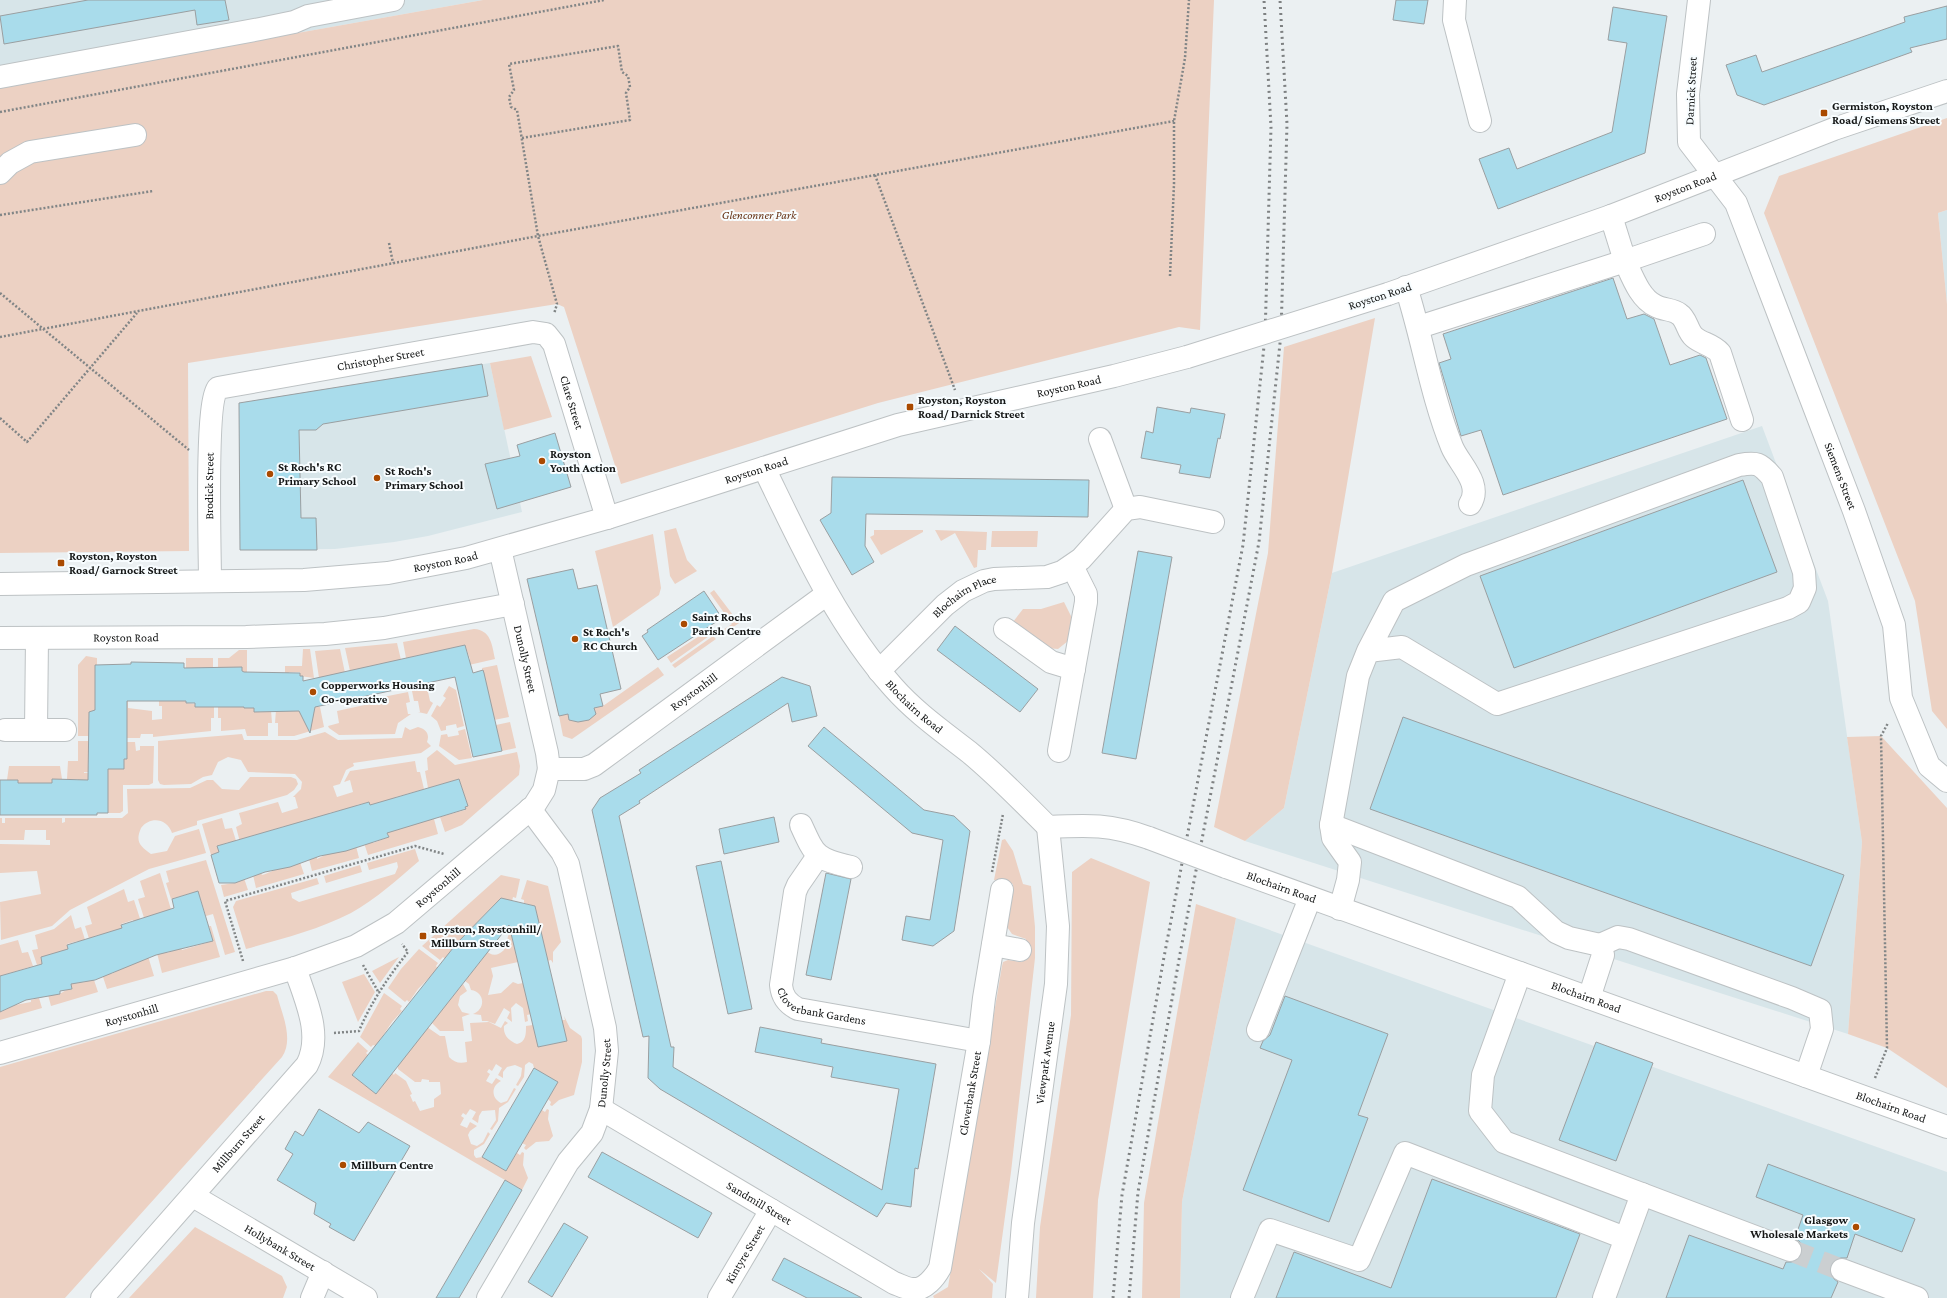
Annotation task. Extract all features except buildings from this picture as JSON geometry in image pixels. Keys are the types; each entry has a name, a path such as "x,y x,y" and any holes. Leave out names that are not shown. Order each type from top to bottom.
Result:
{"street":[{"path":"0,77 260,29 294,22 308,16 393,0"},
{"path":"1455,0 1454,20 1480,120"},
{"name":"Darnick Street","path":"1699,0 1688,94 1688,142 1713,175"},
{"name":"Royston Road","path":"0,584 210,582 351,578 427,567 500,549 607,518 898,425 1114,376 1187,357 1397,290 1611,216 1834,129 1947,91"},
{"path":"0,173 10,163 30,152 135,134"},
{"name":"Siemens Street","path":"1713,175 1736,203 1854,511 1894,625 1901,698 1929,766 1947,781"},
{"path":"1611,216 1625,261 1648,301 1656,306 1680,314 1689,331 1695,338 1713,346 1720,353 1742,420"},
{"path":"1419,327 1704,234"},
{"path":"1397,290 1419,327 1441,419 1456,456 1471,479 1474,492 1473,499 1470,504"},
{"name":"Christopher Street","path":"215,391 218,388 229,385 533,332 546,334"},
{"name":"Clare Street","path":"546,334 554,344 607,518"},
{"name":"Brodick Street","path":"210,582 210,468 212,400 215,391"},
{"path":"1100,439 1126,509 1140,507 1213,522"},
{"path":"1340,909 1348,880 1350,862 1334,838 1331,825 1358,676 1368,651 1394,601 1466,565 1738,465 1750,463 1761,465 1772,477 1804,572 1805,588 1799,602 1788,608 1497,704 1402,647 1368,651"},
{"name":"Blochairn Road","path":"764,468 827,594 879,671 910,705 968,752 1048,827 1104,826 1119,828 1149,838 1340,909 1947,1127"},
{"name":"Blochairn Place","path":"879,671 945,606 973,585 984,581 1001,578 1047,577 1059,574 1072,566 1126,509"},
{"name":"Dunolly Street","path":"500,549 549,769"},
{"path":"1058,751 1086,602 1086,594 1072,566"},
{"name":"Roystonhill","path":"0,1053 295,968 368,941 390,927 530,809 544,790 549,769 584,769 594,765 827,594"},
{"name":"Royston Road","path":"0,638 246,637 347,633 384,628 513,604"},
{"path":"1005,629 1051,662 1074,669"},
{"path":"36,730 37,638"},
{"path":"5,730 65,730"},
{"name":"Dunolly Street","path":"488,1298 568,1162 592,1133 601,1109 607,1051 605,1028 568,864 562,852 530,809"},
{"path":"801,825 812,848 818,856 827,861 851,866"},
{"path":"1331,825 1518,897 1556,932 1569,938 1600,945 1618,937 1629,939 1792,998 1820,1010 1822,1029 1806,1076"},
{"name":"Viewpark Avenue","path":"1017,1298 1024,1223 1056,984 1058,926 1048,827"},
{"name":"Cloverbank Gardens","path":"818,856 798,885 793,899 781,985 781,991 788,1002 798,1009 979,1041"},
{"name":"Cloverbank Street","path":"920,1287 934,1279 940,1268 979,1041 1002,890"},
{"path":"1258,1030 1310,898"},
{"path":"993,945 1020,950"},
{"path":"1589,998 1603,955 1600,945"},
{"name":"Millburn Street","path":"102,1298 307,1065 313,1050 314,1034 295,968"},
{"path":"1520,973 1483,1075 1480,1111 1504,1142 1790,1250"},
{"name":"Sandmill Street","path":"601,1109 894,1283 913,1289 920,1287"},
{"path":"1242,1298 1270,1230 1359,1260 1405,1153 1625,1238"},
{"path":"1604,1298 1642,1194"},
{"name":"Hollybank Street","path":"193,1196 366,1298"},
{"name":"Kintyre Street","path":"719,1298 771,1210"},
{"path":"1842,1270 1917,1298"},
{"path":"312,1298 323,1272"}],"path":[{"path":"0,112 604,0"},
{"path":"1170,276 1174,184 1174,121 1185,58 1189,0"},
{"path":"522,138 630,120 626,93 630,87 628,76 622,72 618,46 509,64 514,90 509,97 511,106 517,110 538,236 557,304 546,334"},
{"path":"0,337 538,236 1174,121"},
{"path":"875,175 962,410"},
{"path":"0,215 153,191"},
{"path":"389,243 393,263"},
{"path":"0,293 210,468"},
{"path":"0,418 27,442 138,312"},
{"path":"1867,1098 1887,1048 1882,736 1901,698"},
{"path":"1002,890 990,885 1008,788"},
{"path":"239,947 225,901 415,846 470,861"},
{"path":"314,1034 359,1031 379,993 408,952 390,927"},
{"path":"352,948 379,993"}],"shaded area":[{"path":"0,0 483,0 0,86"},
{"path":"1947,210 1947,304 1938,213"},
{"name":"St Roch's Primary School","path":"490,363 522,512 428,536 394,542 335,549 240,550 239,403"},
{"path":"1762,426 1828,601 1862,842 1848,1034 1245,841 1284,808 1332,573"},
{"path":"1236,918 1947,1172 1947,1298 1180,1298 1182,1202"}],"green space":[{"name":"Glenconner Park","path":"483,0 1214,0 1200,330 1179,327 878,403 621,484 564,307 557,304 188,363 189,551 0,553 0,86"},
{"path":"1947,118 1947,210 1938,213 1947,304 1947,729 1932,711 1915,601 1764,213 1779,176"},
{"path":"1375,318 1332,573 1284,808 1245,841 1214,827 1268,553 1284,347"},
{"path":"531,356 552,417 504,430 490,363"},
{"path":"676,528 687,560 697,571 675,584 670,576 664,531"},
{"path":"874,530 923,530 923,532 881,555 870,537 874,535"},
{"path":"935,530 987,532 986,550 978,550 977,567 974,568 955,533 941,541"},
{"path":"992,531 1038,531 1037,547 991,547"},
{"path":"653,534 661,588 659,595 613,627 595,551"},
{"path":"714,590 739,623 719,637 717,634 732,624 710,593"},
{"path":"1064,602 1073,620 1068,641 1058,649 1047,648 1013,622 1023,609 1041,609"},
{"path":"474,629 484,632 490,639 495,659 469,665 470,659 465,645 406,658 403,642"},
{"path":"707,631 712,634 671,663 667,657"},
{"path":"713,636 716,639 675,668 672,665"},
{"path":"397,643 401,660 350,671 345,648"},
{"path":"303,649 310,649 314,678 300,676 300,672 289,672 288,676 285,676 285,666 302,666"},
{"path":"340,649 345,673 319,678 315,651"},
{"path":"239,650 247,650 247,672 244,676 243,671 218,668 218,658 229,658"},
{"path":"86,656 97,658 97,665 95,665 95,683 97,683 97,710 89,712 89,723 92,723 89,736 78,736 78,665"},
{"path":"186,658 213,658 213,668 200,671 200,668 188,668 186,671"},
{"path":"497,665 509,717 494,720 482,668"},
{"path":"658,667 664,675 572,739 563,736 559,716 568,714 569,720 577,721 589,719 595,714 594,708 603,706"},
{"path":"449,686 456,690 464,726 457,728 456,724 446,726 446,730 441,731 437,721 431,716 437,705 440,707 446,698 443,696"},
{"path":"427,687 430,701 433,703 427,714 418,712 420,712 418,701 414,701 412,691"},
{"path":"408,692 410,702 406,703 408,714 411,714 398,723 395,734 339,735 328,726 339,723 337,711 383,701 383,697"},
{"path":"128,698 128,708 152,711 152,720 162,719 162,706 159,706 159,698 166,698 167,701 177,701 177,698 186,698 186,703 214,707 214,718 211,718 211,731 153,737 153,734 141,734 140,738 124,738 124,729 127,729 127,719 124,718"},
{"path":"218,703 243,703 244,708 254,708 254,712 271,710 272,723 268,723 268,736 247,736 245,729 221,731 221,718 218,718"},
{"path":"313,707 320,707 324,727 294,736 278,736 278,723 275,723 276,710 293,711 303,708 313,719"},
{"path":"510,722 516,748 502,751 496,725"},
{"path":"405,727 410,730 418,727 423,729 428,734 427,742 431,746 421,753 353,763 354,766 346,770 340,784 333,786 337,797 353,792 350,780 344,782 350,771 415,761 417,772 420,772 424,789 396,797 404,824 434,819 438,834 368,855 364,843 372,841 373,843 389,837 379,806 371,808 369,802 357,805 359,811 341,810 329,813 331,820 315,824 313,818 302,821 304,828 287,833 285,826 246,838 241,846 236,827 242,824 239,813 278,802 282,813 298,808 295,797 293,797 301,789 302,782 295,774 248,772 241,760 228,757 218,762 212,775 203,777 191,784 164,785 160,784 158,780 158,741 242,734 244,740 297,740 325,732 338,740 402,738"},
{"path":"465,729 472,758 459,760 439,746 441,735 447,734 448,737 459,735 458,731"},
{"path":"1881,736 1947,808 1947,1088 1887,1048 1848,1034 1862,842 1847,737"},
{"path":"78,741 89,741 88,766 92,769 124,769 124,759 127,759 127,749 124,749 124,742 135,742 136,751 140,750 140,746 154,746 153,783 149,785 123,785 123,811 120,813 108,813 108,795 97,795 78,783 78,779 67,779 68,761 78,761"},
{"path":"437,750 455,765 517,752 520,766 519,775 462,825 445,832 440,817 465,810 465,807 468,806 459,779 428,788 425,771 428,770 427,758"},
{"path":"9,766 60,766 62,779 52,779 52,783 18,783 18,780 7,780"},
{"path":"250,777 291,777 296,779 298,784 294,790 287,795 197,821 197,825 172,833 166,824 158,820 153,820 145,824 141,828 138,837 141,846 151,854 167,851 175,836 199,829 206,853 149,869 70,910 52,926 1,940 0,902 41,894 37,871 0,873 0,844 50,845 50,840 46,840 46,830 25,830 24,840 0,840 0,818 2,818 2,823 5,823 5,818 62,818 62,823 65,822 65,818 122,818 128,813 127,789 190,788 207,780 213,780 222,789 239,790"},
{"path":"222,818 225,829 232,828 238,847 229,842 218,846 219,852 211,855 202,824"},
{"path":"1005,839 1013,851 1023,884 1031,886 1035,927 1035,958 1011,1172 996,1283 979,1269 993,1284 992,1298 934,1298 933,1296 948,1287 1003,962 1008,960 1022,962 1026,939 1012,934 1005,924 1013,884 994,880 1002,840"},
{"path":"356,846 359,858 312,871 309,859 317,857 317,859 329,853"},
{"path":"415,849 419,861 378,895 351,913 313,929 246,949 233,907 236,901 317,878 319,884 291,893 292,898 299,902 395,874 398,867 397,862 369,870 367,863"},
{"path":"1091,858 1150,882 1098,1200 1093,1298 1036,1298 1040,1227 1071,1015 1072,872"},
{"path":"206,860 235,952 225,955 213,914 206,916 198,891 171,899 166,883 169,882 166,871"},
{"path":"300,862 304,874 256,888 253,875 261,873 262,875 279,868 290,867 292,864"},
{"path":"360,865 362,872 326,883 324,876"},
{"path":"160,873 173,916 161,912 150,916 151,922 146,924 138,899 145,897 140,881"},
{"path":"501,875 520,879 516,898 513,897 512,901 501,898 457,943 445,959 443,957 440,960 422,946"},
{"path":"244,878 248,890 224,897 221,885 237,883 236,880"},
{"path":"527,880 548,886 561,942 553,952 553,963 551,960 547,961 535,906 524,903 524,900 521,899"},
{"path":"124,889 128,902 134,900 142,925 135,927 133,920 121,924 123,930 95,936 91,945 85,926 92,924 87,907"},
{"path":"1196,904 1236,918 1182,1202 1180,1298 1142,1298 1144,1203"},
{"path":"71,915 75,929 81,927 87,946 80,948 78,941 67,944 69,951 41,957 42,964 37,965 32,950 38,949 35,935 54,929"},
{"path":"209,926 211,926 220,957 162,973 157,953 165,951 167,953 181,948 182,950 213,941"},
{"path":"509,933 511,933 518,962 491,968 493,976 488,995 501,993 513,982 518,984 523,983 531,1014 527,1015 528,1021 525,1022 523,1008 516,1003 511,1008 512,1022 507,1018 510,1012 504,1008 495,1024 482,1021 481,1015 473,1014 480,1008 482,1001 479,994 476,991 471,990 469,984 465,981 484,957 479,953 484,949 494,955 499,954 504,950"},
{"path":"18,940 22,953 28,952 33,966 0,976 0,945"},
{"path":"419,949 438,963 436,966 438,969 418,989 409,1002 407,1000 405,1002 388,988 401,969"},
{"path":"148,956 154,976 107,989 102,974 110,972 111,974 126,968 125,963"},
{"path":"399,957 380,983 372,971"},
{"path":"364,974 375,992 358,1022 342,982"},
{"path":"93,977 98,992 51,1006 48,995 56,993 58,995 68,989 72,990 70,983 86,982"},
{"path":"463,984 467,991 460,996 458,1005 462,1012 470,1014 462,1017 464,1031 440,1031 431,1022"},
{"path":"266,991 273,991 277,995 286,1026 287,1042 282,1057 65,1298 0,1298 0,1067"},
{"path":"384,993 402,1006 400,1009 402,1011 392,1022 376,1046 373,1045 371,1047 360,1037"},
{"path":"39,998 42,1008 0,1020 0,1009 1,1012 15,1005 31,1002 31,1000"},
{"path":"564,1016 570,1028 581,1036 582,1039 582,1062 574,1095 559,1100 552,1106 550,1105 551,1102 548,1099 558,1082 534,1068 533,1064 529,1062 525,1065 524,1077 518,1086 516,1085 521,1076 522,1068 515,1065 507,1067 503,1072 503,1078 498,1075 502,1068 496,1064 492,1071 489,1069 487,1072 490,1074 486,1081 492,1084 496,1078 501,1081 495,1086 495,1098 501,1103 507,1101 514,1088 516,1089 508,1102 499,1108 498,1121 492,1130 490,1129 496,1120 495,1110 482,1111 479,1116 478,1123 472,1119 476,1112 470,1109 466,1115 463,1113 461,1116 464,1118 460,1125 467,1128 470,1122 477,1126 470,1131 468,1135 471,1144 477,1146 483,1142 488,1132 490,1134 484,1144 474,1150 474,1155 476,1158 482,1157 506,1171 517,1153 520,1155 522,1152 524,1153 523,1165 528,1178 522,1190 328,1077 358,1042 368,1051 366,1053 369,1056 353,1076 376,1094 392,1073 394,1075 395,1073 406,1081 412,1094 410,1095 413,1102 415,1101 420,1111 434,1107 434,1099 441,1094 440,1082 429,1082 429,1080 422,1079 421,1082 415,1082 398,1069 398,1066 427,1027 440,1036 445,1036 449,1057 457,1062 464,1063 467,1062 465,1042 472,1041 470,1023 489,1022 501,1028 505,1021 508,1023 504,1026 506,1035 511,1041 517,1044 524,1040 526,1035 526,1026 533,1025 539,1047 566,1041 562,1020 565,1020"},
{"path":"547,1109 549,1110 548,1119 553,1136 549,1141 536,1142 526,1150 524,1148 526,1145 522,1143 542,1110 545,1112"},
{"path":"195,1227 282,1276 287,1287 283,1298 129,1298"}],"tunnel":[{"path":"1790,1250 1842,1270"}],"railway":[{"path":"1113,1298 1122,1195 1164,957 1243,545 1265,337 1271,127 1264,0"},
{"path":"1129,1298 1138,1192 1180,954 1259,542 1281,334 1287,124 1280,0"}],"place":[{"name":"Germiston, Royston Road/ Siemens Street","path":"1824,113"},
{"name":"Royston, Royston Road/ Darnick Street","path":"910,407"},
{"name":"Royston Youth Action","path":"542,461"},
{"name":"St Roch's RC Primary School","path":"270,474"},
{"name":"St Roch's Primary School","path":"377,478"},
{"name":"Royston, Royston Road/ Garnock Street","path":"61,563"},
{"name":"Saint Rochs Parish Centre","path":"684,624"},
{"name":"St Roch's RC Church","path":"575,639"},
{"name":"Copperworks Housing Co-operative","path":"313,692"},
{"name":"Royston, Roystonhill/ Millburn Street","path":"423,936"},
{"name":"Millburn Centre","path":"343,1165"},
{"name":"Glasgow Wholesale Markets","path":"1856,1227"}]}
